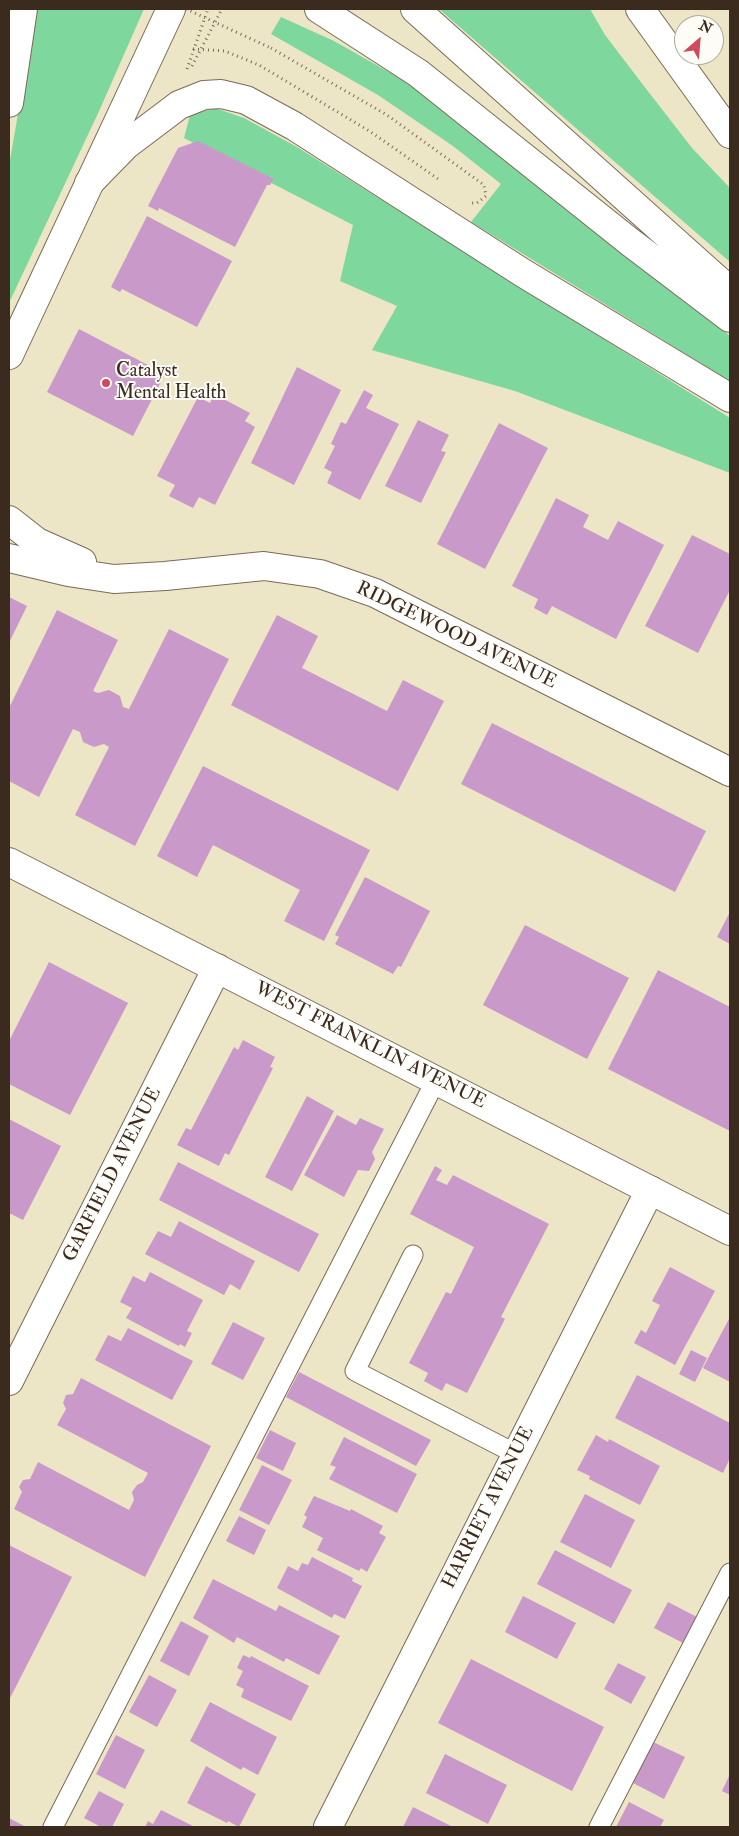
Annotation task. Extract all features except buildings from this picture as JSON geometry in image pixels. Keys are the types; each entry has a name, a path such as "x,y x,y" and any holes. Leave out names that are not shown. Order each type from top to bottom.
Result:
{"main road":[{"path":"9,102 23,9"},
{"path":"9,355 171,9"},
{"path":"319,9 418,73 630,242 730,318"},
{"path":"415,9 565,146 730,291"},
{"path":"640,9 730,134"},
{"path":"89,183 126,145 166,113 184,103 204,94 246,100 294,126 523,273 730,398"},
{"name":"RIDGEWOOD AVENUE","path":"9,520 37,542 81,562 101,568 165,576"},
{"name":"RIDGEWOOD AVENUE","path":"9,558 100,577 165,576 264,566 320,574 376,593 730,772"},
{"name":"WEST FRANKLIN AVENUE","path":"11,868 217,968 730,1230"},
{"name":"GARFIELD AVENUE","path":"9,1381 217,968"},
{"name":"HARRIET AVENUE","path":"328,1827 650,1190"}],"lane":[{"path":"53,1827 436,1080"},
{"path":"413,1255 355,1371 516,1454"},
{"path":"600,1827 730,1573"}],"path":[{"path":"186,9 271,48 386,115 484,185 486,196 482,201 477,204 467,202"},
{"path":"208,9 185,77 202,49 222,9"},
{"path":"193,49 224,50 259,65 370,132 444,184"}],"green space":[{"path":"36,9 144,9 100,109 9,303 9,166"},
{"path":"439,9 590,9 605,35 692,148 730,188 730,262"},
{"path":"281,17 334,41 403,80 464,123 730,336 730,381 471,222 501,184 453,146 378,95 271,34"},
{"path":"215,108 244,118 297,147 730,418 730,473 515,391 372,350 397,306 340,281 353,225 184,138 190,115"}],"place":[{"name":"Catalyst Mental Health","path":"106,383"}]}
